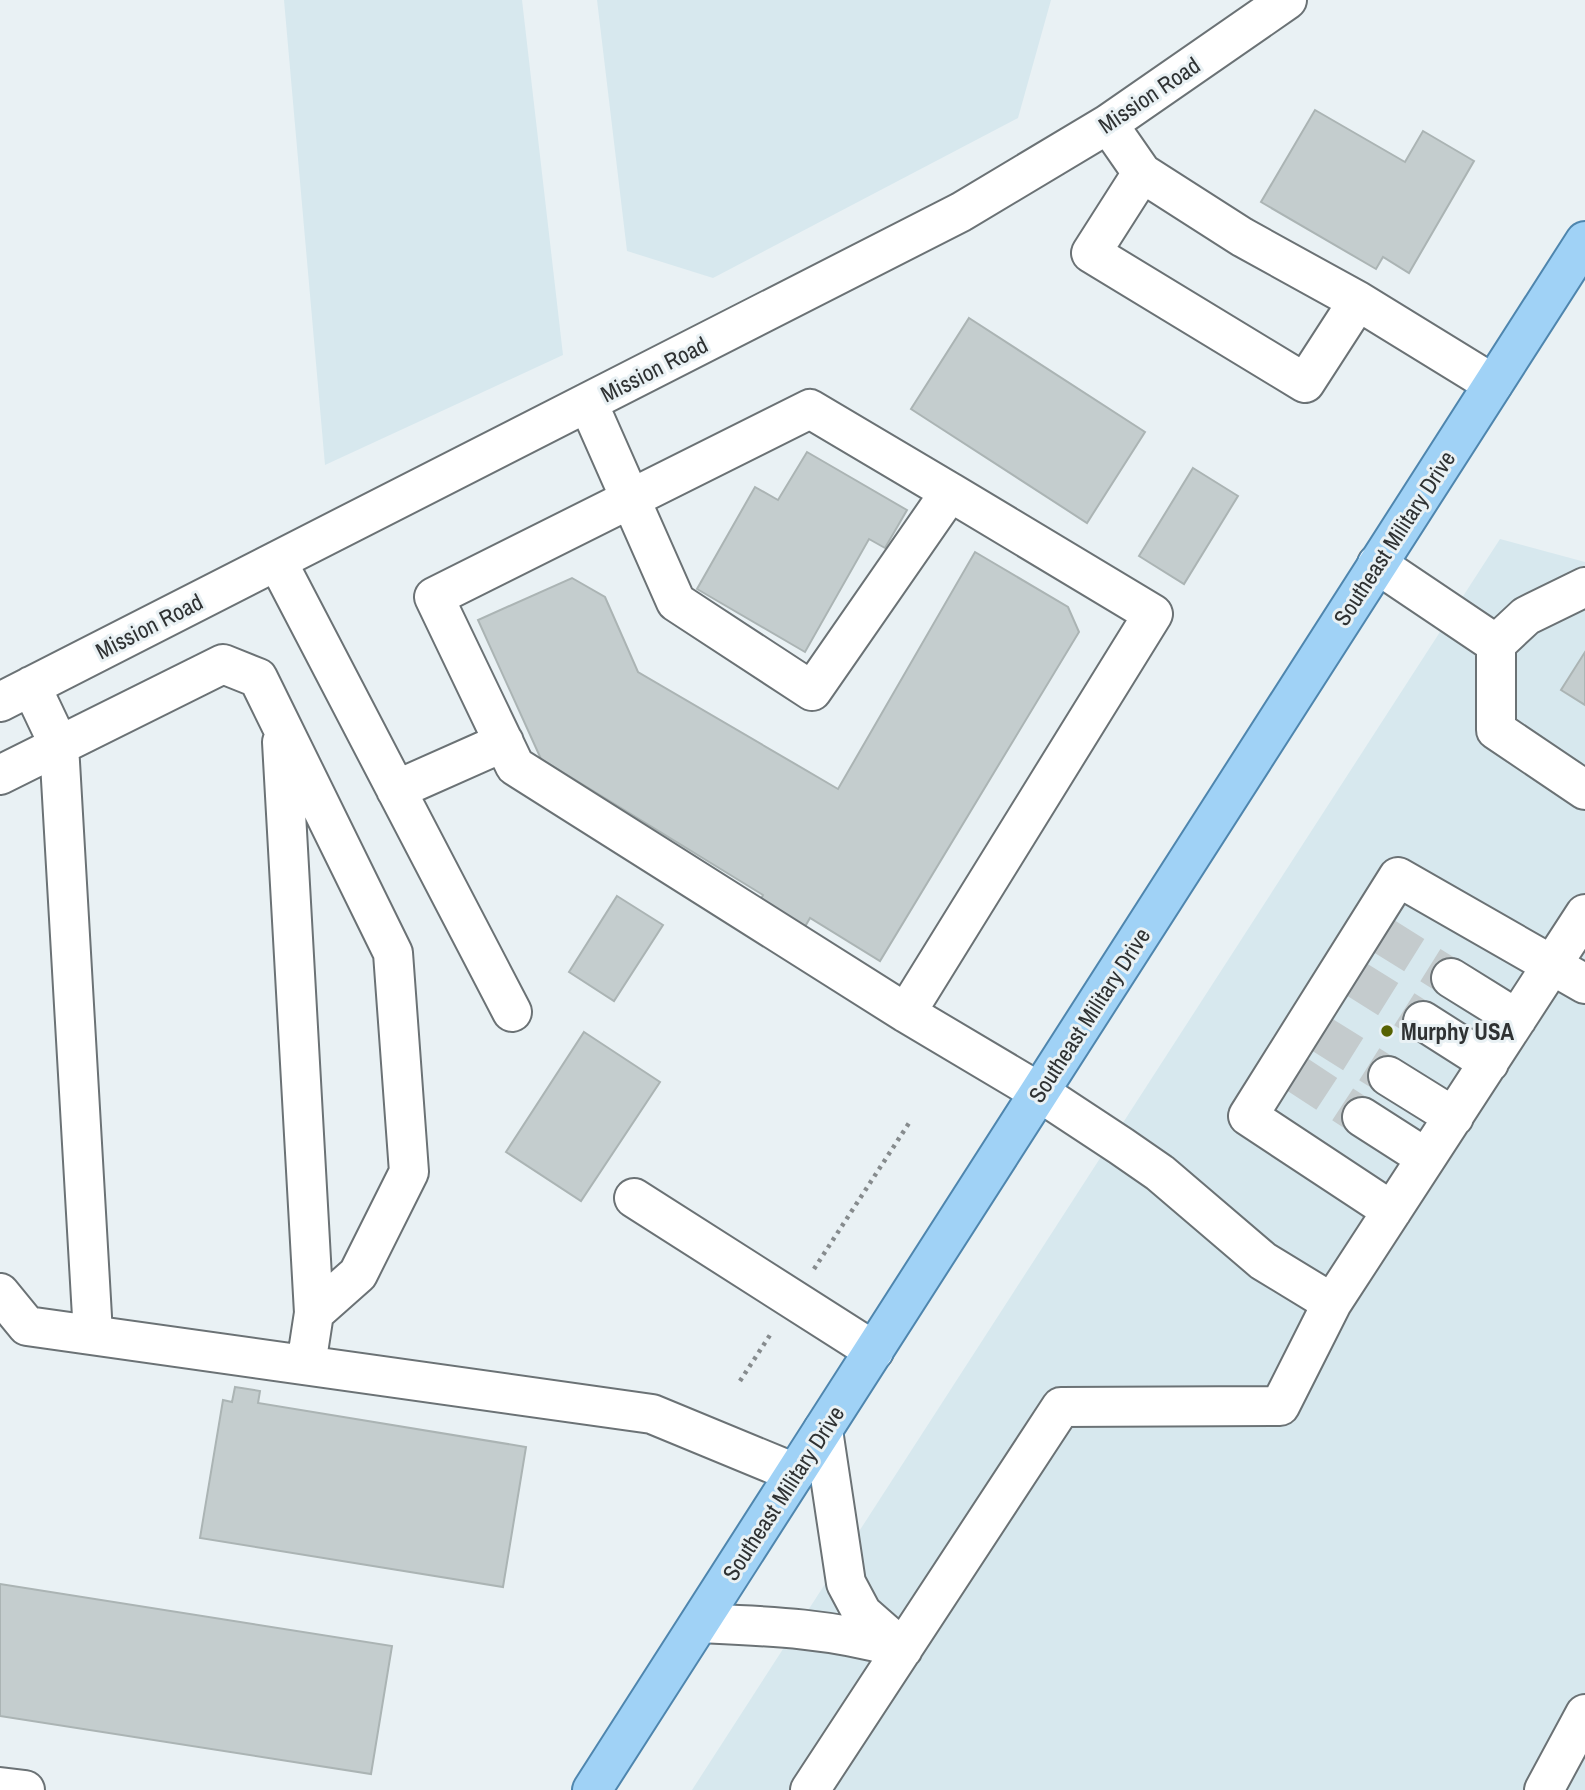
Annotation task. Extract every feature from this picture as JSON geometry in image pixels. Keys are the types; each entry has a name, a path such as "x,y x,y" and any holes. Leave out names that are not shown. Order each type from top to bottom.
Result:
{"main road":[{"name":"Southeast Military Drive","path":"592,1790 1585,241"}],"street":[{"name":"Mission Road","path":"16,694 961,212 1108,124 1287,0"},
{"path":"1108,124 1142,173 1242,237 1358,301 1493,384"},
{"path":"1142,173 1091,253 1305,383 1358,301"},
{"path":"588,403 676,602 812,691 950,492"},
{"path":"906,1013 1153,614 810,409 434,597 515,766 906,1013 1039,1092 1160,1173 1263,1261 1332,1303"},
{"path":"277,561 512,1012"},
{"path":"1377,564 1496,644"},
{"path":"1585,587 1527,617 1496,644 1496,730 1585,790"},
{"path":"0,775 223,664 258,678 393,953 409,1172 358,1274 314,1313"},
{"path":"16,694 59,745 93,1334"},
{"path":"281,725 314,1313 306,1365"},
{"path":"396,790 503,742"},
{"path":"1392,1211 1248,1116 1288,1069 1349,974 1375,931 1398,877 1585,984"},
{"path":"810,1790 1061,1407 1280,1406 1332,1303 1585,914"},
{"path":"1451,978 1517,1019"},
{"path":"1423,1021 1489,1063"},
{"path":"1388,1076 1454,1117"},
{"path":"1362,1117 1426,1158"},
{"path":"634,1198 874,1351"},
{"path":"0,1293 27,1326 652,1414 795,1473"},
{"path":"822,1430 846,1583 862,1613 903,1649"},
{"path":"699,1623 802,1628 861,1637 903,1649"},
{"path":"1544,1790 1585,1714"},
{"path":"0,1787 25,1790"}],"path":[{"path":"740,1381 911,1120"}],"shaded area":[{"path":"284,0 522,0 563,355 325,465"},
{"path":"597,0 1051,0 1018,118 713,278 627,251"},
{"path":"1500,539 1585,562 1585,1790 692,1790"}],"building":[{"path":"1315,110 1405,162 1423,131 1474,161 1409,273 1383,257 1376,269 1261,202"},
{"path":"969,318 1145,432 1087,523 911,409"},
{"path":"807,452 907,510 885,548 869,539 805,652 697,589 755,487 778,500"},
{"path":"1193,468 1238,496 1184,584 1139,556"},
{"path":"975,552 1068,607 1079,632 880,961 810,918 799,937 755,910 763,895 541,759 478,620 572,578 605,597 638,672 838,789"},
{"path":"1585,652 1585,705 1561,690"},
{"path":"617,896 663,925 614,1001 569,972"},
{"path":"584,1032 660,1082 581,1201 506,1152"},
{"path":"235,1387 260,1391 258,1403 526,1447 503,1587 200,1538 223,1400 232,1402"},
{"path":"0,1584 392,1646 371,1774 0,1716"}],"tunnel":[{"path":"1382,935 1451,978"},
{"path":"1356,979 1423,1021"},
{"path":"1321,1034 1388,1076"},
{"path":"1295,1073 1362,1117"}],"place":[{"name":"Murphy USA","path":"1387,1031"}]}
